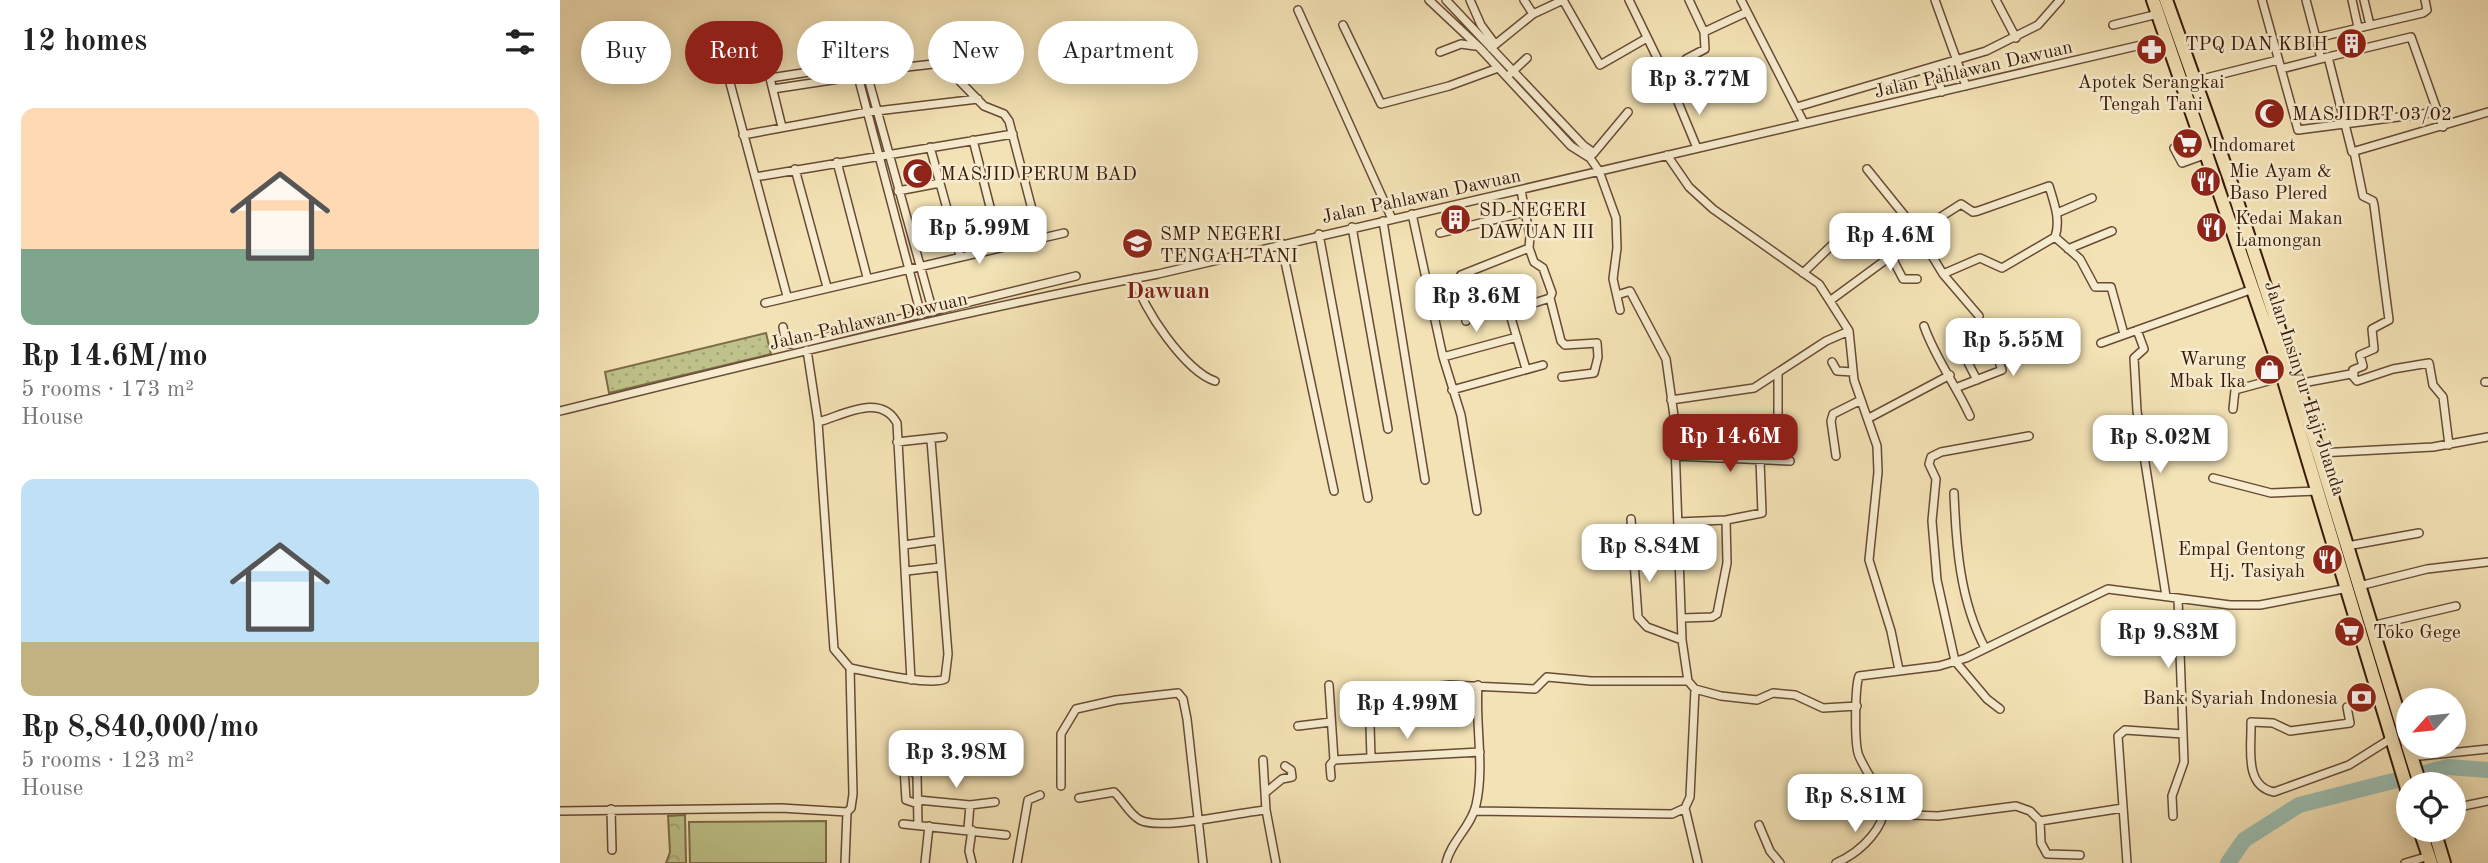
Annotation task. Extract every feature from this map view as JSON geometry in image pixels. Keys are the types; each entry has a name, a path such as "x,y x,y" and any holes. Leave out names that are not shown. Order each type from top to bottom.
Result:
{"highway":[{"name":"Jalan Insinyur Haji Juanda","path":"2153,0 2208,154 2223,179"},
{"name":"Jalan Insinyur Haji Juanda","path":"2165,0 2194,81 2223,179 2319,453 2347,546 2353,587 2381,699 2392,738 2396,741"},
{"name":"Jalan Insinyur Haji Juanda","path":"2233,208 2254,289 2319,491 2353,587 2370,626 2396,706"},
{"path":"2424,842 2430,860"},
{"path":"2438,842 2444,863"}],"street":[{"path":"1429,0 1479,47 1572,146 1593,159"},
{"path":"1446,0 1493,46 1593,159 1616,218 1618,248 1613,279 1620,310"},
{"path":"1470,0 1493,46"},
{"path":"1524,0 1533,14"},
{"path":"1493,46 1533,14 1563,0 1600,65 1647,38"},
{"path":"1629,0 1663,71"},
{"path":"1686,59 1705,49 1704,32 1689,0"},
{"path":"1741,0 1804,123"},
{"path":"1935,0 1959,60 1966,86"},
{"path":"1996,0 2016,38"},
{"path":"1798,110 1936,72 2016,38 2045,20 2060,0"},
{"path":"2262,0 2298,130 2437,112"},
{"path":"2306,0 2349,148 2354,152 2363,196 2374,203 2389,321 2372,329 2374,349 2360,355 2362,366 2353,370 2354,374 2357,381 2393,369 2429,363 2433,385 2443,397 2449,445"},
{"path":"2352,0 2358,27"},
{"path":"2364,0 2370,25"},
{"path":"2316,38 2424,13 2428,7 2426,0"},
{"path":"1298,10 1390,215"},
{"path":"1704,32 1747,12"},
{"path":"2113,25 2158,13"},
{"path":"1343,25 1382,104 1449,86 1498,68"},
{"name":"Jalan Pahlawan Dawuan","path":"560,411 935,320 1352,228 1383,220 1390,215 1412,214 1521,190 1593,159 1667,155 2166,38"},
{"path":"2281,69 2382,43 2412,40 2443,127"},
{"path":"1440,52 1461,44 1479,47"},
{"path":"1507,76 1527,58"},
{"path":"2194,81 2278,60"},
{"path":"914,66 942,63 988,108 1007,117 1040,240"},
{"path":"1936,72 1942,92"},
{"path":"730,84 787,296"},
{"path":"772,84 782,127"},
{"path":"773,89 806,84"},
{"path":"861,84 873,111"},
{"path":"867,84 923,323"},
{"path":"1675,96 1697,148"},
{"path":"743,135 873,111 978,99"},
{"path":"1593,159 1628,112"},
{"path":"2354,152 2488,112"},
{"path":"755,177 1013,134"},
{"path":"973,140 1000,246"},
{"path":"930,147 960,256"},
{"path":"2174,148 2182,163 2208,154"},
{"path":"884,154 898,191 935,320"},
{"path":"1667,155 1689,187 1713,209 1819,284 1849,331 1853,372 1877,446 1878,472 1869,560 1891,631 1899,670"},
{"path":"837,162 867,277"},
{"path":"794,169 827,287"},
{"path":"1867,169 1922,240 1943,274 1979,316"},
{"path":"898,191 940,183"},
{"path":"1936,220 1961,204 1973,212 1978,211 2049,186 2057,213 2054,237"},
{"path":"1521,190 1529,248 1534,262 1543,268 1552,293 1550,298 1563,344 1597,343 1598,357 1593,374 1562,377"},
{"path":"2057,213 2092,198"},
{"path":"1440,233 1525,212"},
{"path":"1412,214 1443,357 1461,415 1477,511"},
{"path":"1383,220 1425,480"},
{"path":"1352,228 1388,429"},
{"path":"2068,249 2112,231"},
{"path":"765,303 1064,233"},
{"path":"1319,234 1368,498"},
{"path":"1943,274 1980,258 2002,268 2054,237"},
{"path":"2054,237 2080,259 2095,287 2111,287 2124,334"},
{"path":"1831,300 1891,256 1922,240"},
{"path":"1281,243 1308,358 1334,491"},
{"path":"1803,273 1833,244"},
{"path":"1466,321 1461,275 1529,248"},
{"path":"1891,256 1903,279 1917,279"},
{"path":"783,327 786,343 794,345 932,309 1076,276"},
{"path":"1135,278 1143,299 1185,362 1201,377 1214,381"},
{"path":"2101,343 2254,289"},
{"path":"1617,295 1630,291 1666,359 1678,522 1682,640 1688,681 1695,689 1749,700 1773,693 1795,695 1823,708 1857,706"},
{"path":"1526,369 1509,312 1550,298"},
{"path":"1924,326 1933,350 1958,387 1970,416"},
{"path":"2137,330 2144,349 2134,358 2143,449 2166,596"},
{"path":"1671,400 1754,388 1778,374 1803,354 1849,331"},
{"path":"1958,387 2001,370 1988,331"},
{"path":"1443,357 1517,337"},
{"path":"1961,349 1977,380"},
{"path":"807,350 818,422 832,641 838,656 850,668 899,675 911,680 945,679 948,654 931,440"},
{"path":"1832,362 1837,371 1853,372"},
{"path":"1452,390 1543,365"},
{"path":"1778,374 1778,459"},
{"path":"2297,384 2354,374"},
{"path":"1869,418 1951,376"},
{"path":"2233,409 2235,390 2283,377"},
{"path":"1836,456 1831,421 1833,414 1861,400"},
{"path":"818,422 851,410 877,408 895,419 907,571 911,680"},
{"path":"2000,709 1987,699 1955,661 1937,580 1932,521 1936,479 1928,464 1931,457 1941,452 2029,436"},
{"path":"897,442 943,437"},
{"path":"2319,453 2449,445 2488,437"},
{"path":"2106,449 2143,449"},
{"path":"1674,456 1790,461"},
{"path":"1678,522 1726,520 1762,513 1760,460"},
{"path":"2213,478 2271,493 2319,491"},
{"path":"1954,493 1961,569 1975,625 1986,648"},
{"path":"1632,519 1637,617 1647,627 1682,640"},
{"path":"1682,618 1712,617 1717,614 1727,563 1726,520"},
{"path":"2347,546 2418,533"},
{"path":"904,545 939,540"},
{"path":"1836,863 1868,841 1884,822 1885,814 1882,800 1858,751 1857,677 1955,661 2108,589 2230,605 2260,605 2427,569 2488,562"},
{"path":"907,571 941,567"},
{"path":"2173,817 2172,796 2184,762 2178,598"},
{"path":"2370,626 2456,606"},
{"path":"845,863 847,812 853,804 850,668"},
{"path":"1350,695 1421,687 1478,685 1535,689 1547,677 1591,681 1688,681"},
{"path":"1329,685 1334,760 1330,765 1331,777"},
{"path":"1446,863 1457,837 1474,811 1480,752 1478,685"},
{"path":"1695,689 1690,797 1685,808 1698,863"},
{"path":"1061,786 1061,734 1072,712 1116,700 1173,691 1183,699 1203,863"},
{"path":"1370,693 1371,758"},
{"path":"2381,699 2347,708 2350,723 2290,732 2273,723 2251,722 2252,774 2259,785 2274,792 2349,765 2392,738"},
{"path":"1298,726 1331,722"},
{"path":"2127,863 2120,734 2183,741"},
{"path":"2466,751 2488,750"},
{"path":"1334,760 1480,752"},
{"path":"1263,760 1266,810 1276,863"},
{"path":"1265,793 1282,779 1293,777 1291,770 1285,766"},
{"path":"918,825 918,802 917,776 914,771 900,768 906,800 918,802 970,805 995,802"},
{"path":"1079,798 1114,793 1136,817 1146,822 1198,820 1266,810"},
{"path":"1017,863 1028,800 1040,795"},
{"path":"2466,805 2488,801"},
{"path":"970,805 969,851 972,863"},
{"path":"1885,814 1938,816 2016,806 2030,811 2040,821 2041,843 2047,854 2080,855"},
{"path":"560,811 781,808 847,812"},
{"path":"1474,811 1672,814 1685,808"},
{"path":"2040,821 2123,808"},
{"path":"611,809 612,850"},
{"path":"903,824 1006,835"},
{"path":"1759,825 1770,852 1780,863"},
{"path":"925,863 929,826"},
{"path":"2405,863 2430,860"}],"green space":[{"path":"766,333 771,354 609,393 605,372"},
{"path":"685,815 686,863 666,863 670,852 668,816"},
{"path":"826,821 826,863 690,863 689,822"}],"waterway":[{"path":"2228,863 2244,840 2299,805 2448,767 2488,770"}],"place":[{"name":"TPQ DAN KBIH","path":"2351,43"},
{"name":"Apotek Serangkai Tengah Tani","path":"2151,50"},
{"name":"MASJIDRT 03/02","path":"2269,113"},
{"name":"Indomaret","path":"2188,144"},
{"name":"MASJID PERUM BAD","path":"917,173"},
{"name":"Mie Ayam & Baso Plered","path":"2206,181"},
{"name":"SD NEGERI DAWUAN III","path":"1456,220"},
{"name":"Kedai Makan Lamongan","path":"2212,228"},
{"name":"SMP NEGERI TENGAH TANI","path":"1137,244"},
{"name":"Warung Mbak Ika","path":"2269,369"},
{"name":"Empal Gentong Hj. Tasiyah","path":"2328,559"},
{"name":"Toko Gege","path":"2350,631"},
{"name":"Bank Syariah Indonesia","path":"2361,697"}],"district":[{"name":"Dawuan","path":"1168,290"}]}
